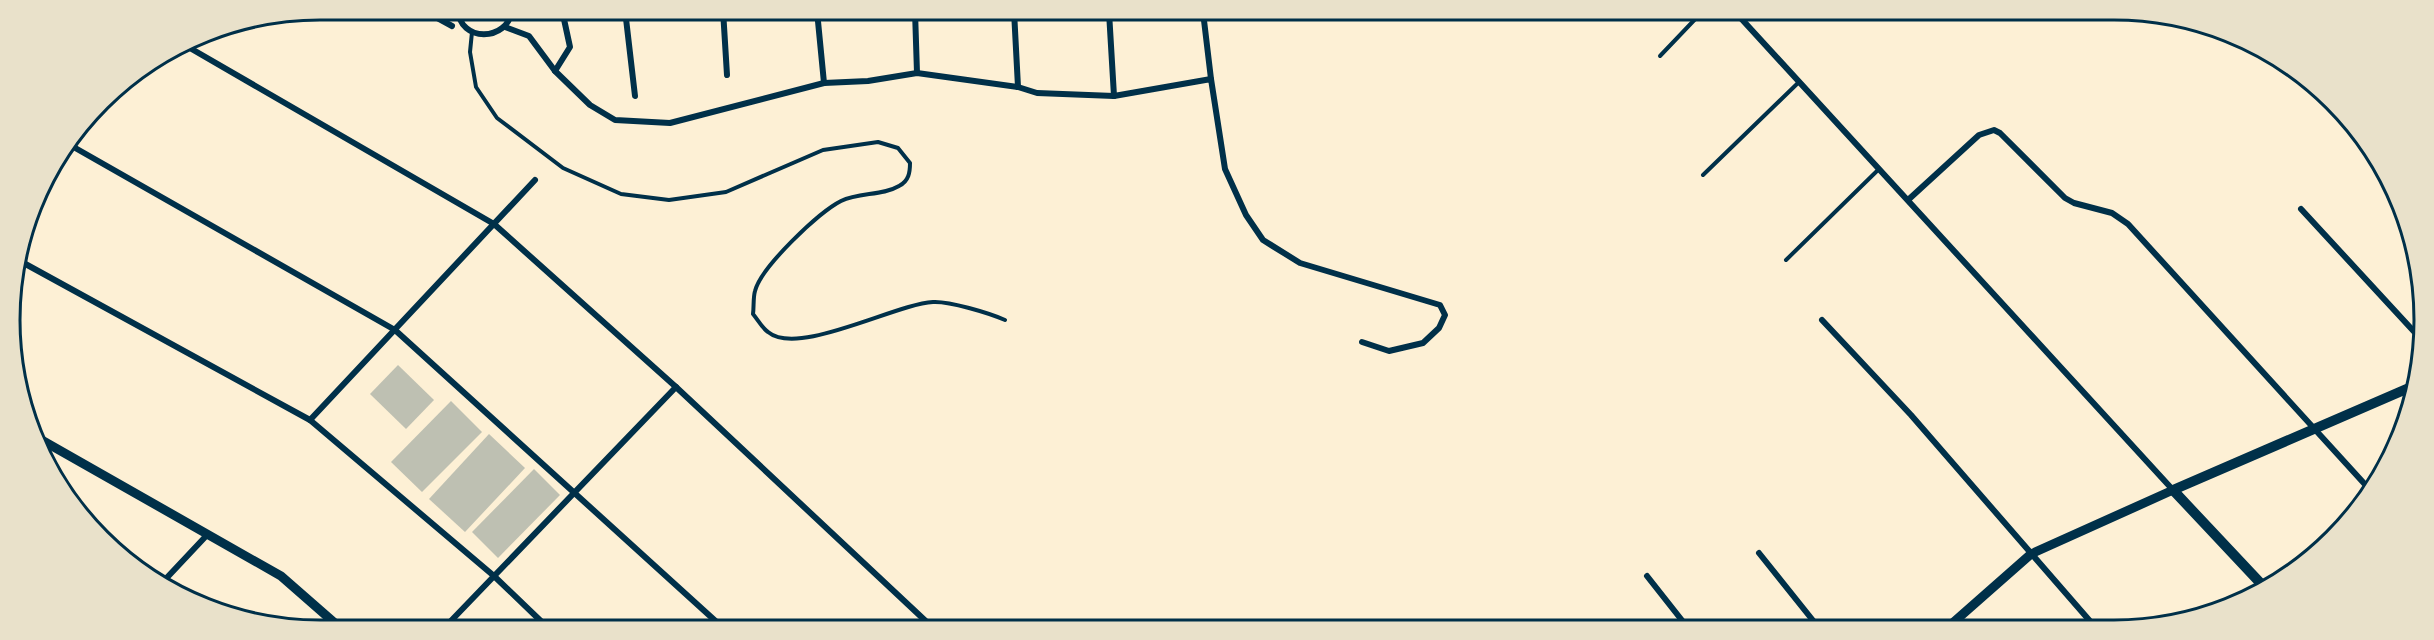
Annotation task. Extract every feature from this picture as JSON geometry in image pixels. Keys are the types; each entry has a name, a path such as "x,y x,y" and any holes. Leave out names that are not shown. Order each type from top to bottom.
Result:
{"main road":[{"path":"2260,582 2173,490 2406,389"}],"street":[{"path":"441,20 452,26"},
{"path":"461,20 463,25 472,32 483,36 505,27 509,20"},
{"path":"555,71 570,47 564,20"},
{"path":"627,20 635,96"},
{"path":"724,20 727,75"},
{"path":"818,20 824,83"},
{"path":"915,20 917,73"},
{"path":"1014,20 1018,87"},
{"path":"1109,20 1114,96"},
{"path":"1204,20 1225,169 1246,215 1263,240 1300,263 1440,305 1445,315 1439,328 1423,344 1389,351 1362,342"},
{"path":"1743,20 2173,490 2031,554 1956,620"},
{"path":"505,27 529,36 555,71 590,105 615,120 670,123 824,83 868,81 917,73 1018,87 1037,93 1114,96 1211,79"},
{"path":"191,48 494,224 676,387 925,620"},
{"path":"1908,200 1979,135 1994,130 2000,133 2065,198 2112,213 2128,224 2365,486"},
{"path":"74,147 395,330 714,620"},
{"path":"310,420 535,180"},
{"path":"2301,209 2414,332"},
{"path":"25,264 310,420 494,576 540,620"},
{"path":"1822,320 1911,415 2089,620"},
{"path":"452,620 676,387"},
{"path":"45,442 281,576 331,620"},
{"path":"167,578 207,535"},
{"path":"1759,553 1813,620"},
{"path":"1647,576 1682,620"}],"lane":[{"path":"1660,56 1694,20"},
{"path":"472,32 470,52 476,87 497,118 563,168 621,194 669,200 726,192 823,150 878,142 898,148 910,163 910,175 902,185 891,190 842,201 817,218 770,265 755,290 753,314 769,334 796,340 831,333 934,302 991,314 1005,320"},
{"path":"1703,175 1800,82"},
{"path":"1786,260 1879,169"}],"building":[{"path":"398,365 434,400 406,429 370,394"},
{"path":"451,401 482,432 422,492 391,462"},
{"path":"489,434 525,468 465,532 429,499"},
{"path":"534,469 560,495 498,558 472,532"}]}
